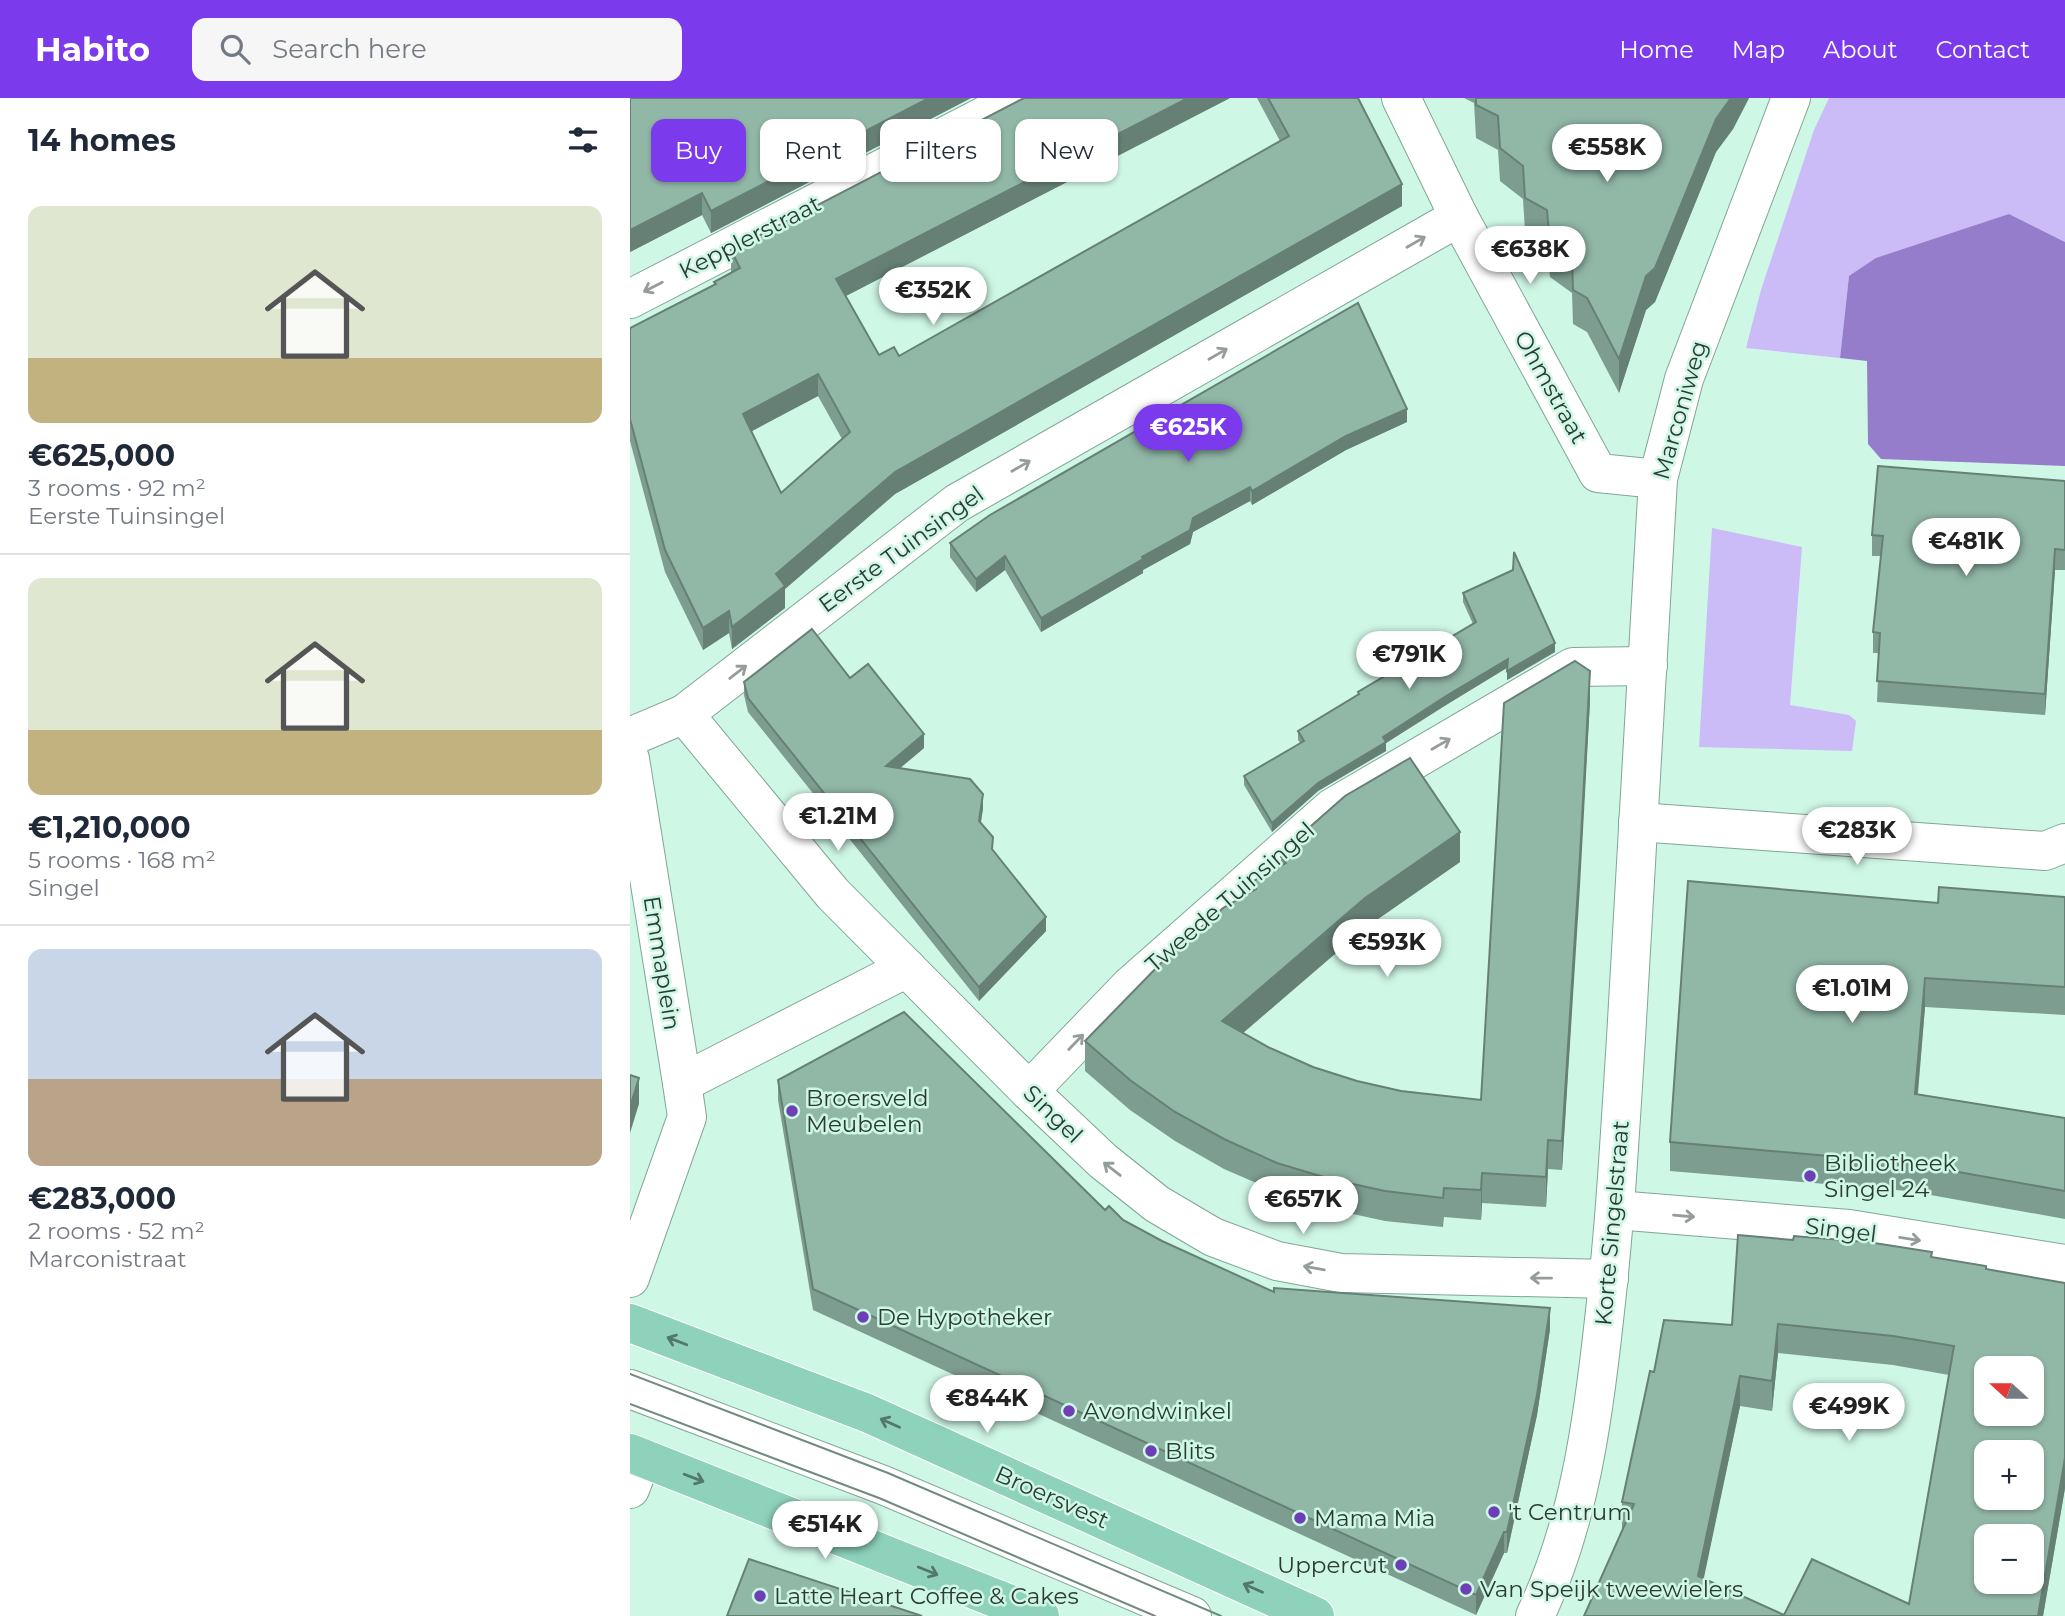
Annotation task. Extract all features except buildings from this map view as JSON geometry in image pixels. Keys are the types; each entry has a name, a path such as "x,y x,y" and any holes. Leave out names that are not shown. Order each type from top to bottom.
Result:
{"main road":[{"name":"Broersvest","path":"630,1323 867,1413 1315,1616"},
{"path":"634,1467 1040,1616"}],"street":[{"name":"Kepplerstraat","path":"630,299 1019,98"},
{"name":"Ohmstraat","path":"1401,98 1459,218 1598,473 1658,479"},
{"name":"Marconiweg","path":"1638,822 1658,479 1684,379 1791,98"},
{"name":"Eerste Tuinsingel","path":"684,714 957,503 1459,218"},
{"name":"Tweede Tuinsingel","path":"1029,1091 1130,986 1332,808 1573,667 1648,666"},
{"path":"630,737 684,714"},
{"name":"Singel","path":"684,714 833,894 1029,1091 1103,1161 1157,1204 1213,1237 1277,1261 1340,1273 1609,1279"},
{"name":"Emmaplein","path":"630,760 687,1117 630,1278"},
{"path":"1638,822 2045,851 2065,843"},
{"name":"Korte Singelstraat","path":"1535,1616 1552,1581 1576,1502 1592,1423 1616,1210 1638,822"},
{"path":"682,1083 907,968"},
{"name":"Singel","path":"1616,1210 1849,1229 2065,1264"},
{"path":"630,1389 883,1485 1192,1616"}],"shaded area":[{"path":"1829,98 2065,98 2065,242 2009,214 1849,276 1840,358 1746,348 1761,290 1814,130"},
{"path":"2009,214 2065,242 2065,466 1881,459 1868,444 1867,361 1840,358 1849,276 1876,258"},
{"path":"1712,528 1802,547 1790,705 1849,715 1856,721 1852,751 1699,747"}],"tram line":[{"path":"630,1374 888,1473 1221,1616"},
{"path":"630,1404 879,1498 1155,1616"}],"place":[{"name":"Broersveld Meubelen","path":"792,1111"},
{"name":"Bibliotheek Singel 24","path":"1810,1176"},
{"name":"De Hypotheker","path":"863,1317"},
{"name":"Avondwinkel","path":"1069,1411"},
{"name":"Blits","path":"1151,1451"},
{"name":"'t Centrum","path":"1494,1512"},
{"name":"Mama Mia","path":"1300,1518"},
{"name":"Uppercut","path":"1401,1565"},
{"name":"Van Speijk tweewielers","path":"1466,1589"},
{"name":"Latte Heart Coffee & Cakes","path":"760,1596"}]}
